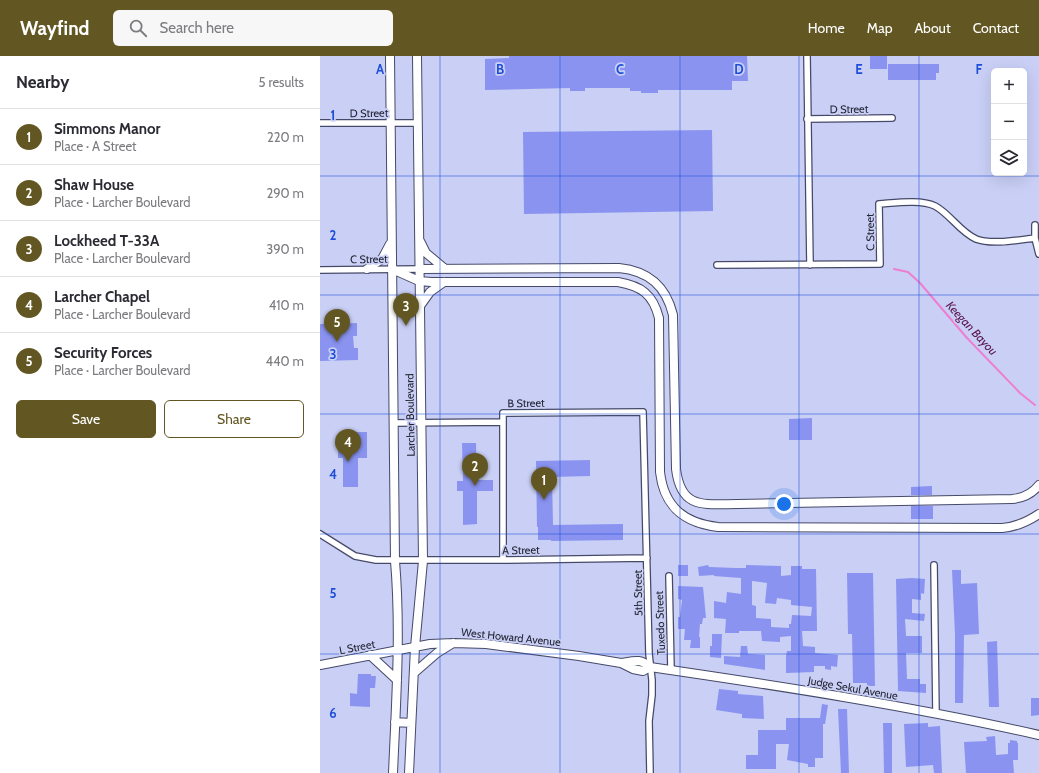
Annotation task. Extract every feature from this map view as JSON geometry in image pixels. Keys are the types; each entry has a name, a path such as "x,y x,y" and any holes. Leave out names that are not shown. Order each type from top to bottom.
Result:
{"main road":[{"name":"Larcher Boulevard","path":"390,56 395,560 399,650 393,773"},
{"name":"Larcher Boulevard","path":"409,773 415,647 423,560 417,56"},
{"path":"419,238 426,253 444,268"},
{"path":"367,269 382,259 392,240"},
{"path":"419,269 619,268 643,273 652,278 666,294 673,315 677,478 682,493 696,502 706,504 738,504 1012,499 1027,496 1039,485"},
{"path":"392,269 419,281 618,282 637,287 644,291 655,305 659,318 661,482 671,505 686,518 696,523 718,527 1002,528 1013,527 1024,523 1039,514"},
{"path":"419,307 430,292 444,282"},
{"path":"414,672 437,653 454,643"},
{"name":"West Howard Avenue","path":"399,650 454,643 486,644 621,663 633,669 643,670 650,667 667,670"},
{"name":"L Street","path":"320,665 399,650"},
{"path":"370,655 397,680"},
{"name":"Judge Sekul Avenue","path":"667,670 860,699 1039,735"},
{"path":"396,722 411,723"}],"street":[{"path":"807,56 810,265"},
{"name":"D Street","path":"807,119 892,118"},
{"name":"D Street","path":"320,124 418,123"},
{"name":"C Street","path":"717,266 880,264 879,204 926,204 935,207 963,231 976,239 991,241 1035,238"},
{"path":"1035,225 1035,238 1039,254"},
{"name":"C Street","path":"320,270 419,269"},
{"name":"B Street","path":"394,423 503,422 503,413 643,412"},
{"name":"5th Street","path":"643,412 650,667 652,680 649,721 650,773"},
{"path":"503,422 503,560"},
{"name":"A Street","path":"320,534 355,556 376,560 647,558"},
{"path":"934,565 936,714"},
{"name":"Tuxedo Street","path":"667,670 669,576"}],"building":[{"path":"509,56 747,56 748,81 732,81 732,90 658,90 658,93 641,93 641,91 630,91 630,88 585,88 585,91 570,91 570,88 485,90 485,59 509,58"},
{"path":"870,56 887,56 887,69 870,69"},
{"path":"888,64 939,64 939,73 936,73 936,80 888,80"},
{"path":"712,130 713,211 524,214 523,132"},
{"path":"357,323 357,336 353,336 354,348 358,348 358,360 320,361 320,324"},
{"path":"812,418 812,440 789,440 789,419"},
{"path":"340,432 367,432 367,458 358,458 358,487 343,487 343,458 338,458 338,449 340,449"},
{"path":"462,443 476,443 477,480 493,480 493,491 477,491 477,524 463,525 463,491 457,491 457,481 463,481"},
{"path":"590,460 590,476 552,477 553,525 623,524 623,540 538,540 536,461"},
{"path":"932,486 932,495 911,495 911,487"},
{"path":"911,506 933,506 933,519 911,519"},
{"path":"678,565 688,565 688,576 678,576"},
{"path":"708,565 709,567 736,568 746,568 746,565 781,566 781,576 791,575 791,566 802,566 802,569 816,569 817,631 802,631 803,646 815,647 815,653 838,655 837,667 831,666 831,670 825,669 825,666 814,666 814,672 786,673 786,656 787,651 791,651 791,636 780,637 780,642 762,641 761,631 739,631 739,633 725,633 726,619 714,618 714,601 726,603 727,592 741,594 741,578 714,575 699,576 698,567","holes":["752,581 767,583 765,603 776,604 777,598 791,600 791,605 812,607 811,616 792,615 789,628 771,627 771,619 756,618 756,606 752,605"]},
{"path":"952,570 961,570 961,584 977,583 979,634 964,635 963,703 955,703 955,635"},
{"path":"847,573 873,573 875,686 867,686 867,683 853,683 852,634 848,634"},
{"path":"896,579 925,579 924,594 921,593 921,600 912,599 912,613 925,614 924,621 905,619 906,636 922,636 922,653 906,653 907,679 920,679 920,684 926,684 926,693 898,691"},
{"path":"678,586 703,587 706,618 703,618 702,624 700,624 700,648 690,648 691,640 684,640 685,629 678,629 678,617 680,617 682,600 678,599"},
{"path":"712,634 722,634 721,658 710,657"},
{"path":"997,641 999,707 989,707 987,642"},
{"path":"741,646 747,646 748,654 765,655 765,670 724,664 724,656 740,657"},
{"path":"358,674 371,674 371,676 376,676 375,688 370,688 370,707 350,706 350,693 357,694"},
{"path":"719,689 738,691 738,694 763,696 764,719 742,718 742,714 716,710"},
{"path":"1031,698 1039,698 1039,715 1031,716"},
{"path":"822,704 828,705 825,724 823,724 823,758 815,758 815,767 808,767 808,764 787,760 789,744 776,744 776,769 746,769 746,755 758,755 758,730 786,730 786,718 820,718"},
{"path":"838,709 847,709 849,773 841,773"},
{"path":"883,723 892,723 892,773 884,773"},
{"path":"928,723 928,727 940,726 942,773 934,773 933,765 906,767 904,724"},
{"path":"995,736 996,755 1008,754 1008,743 1010,743 1010,740 1017,741 1018,760 1013,760 1014,773 966,773 964,742 987,741 986,737"}],"waterway":[{"name":"Keegan Bayou","path":"894,269 908,272 920,283 967,338 1020,393 1035,405"}],"place":[{"name":"Lockheed T-33A","path":"406,326"},
{"name":"Security Forces","path":"337,342"},
{"name":"Larcher Chapel","path":"348,462"},
{"name":"Shaw House","path":"475,486"},
{"name":"Simmons Manor","path":"544,500"}]}
